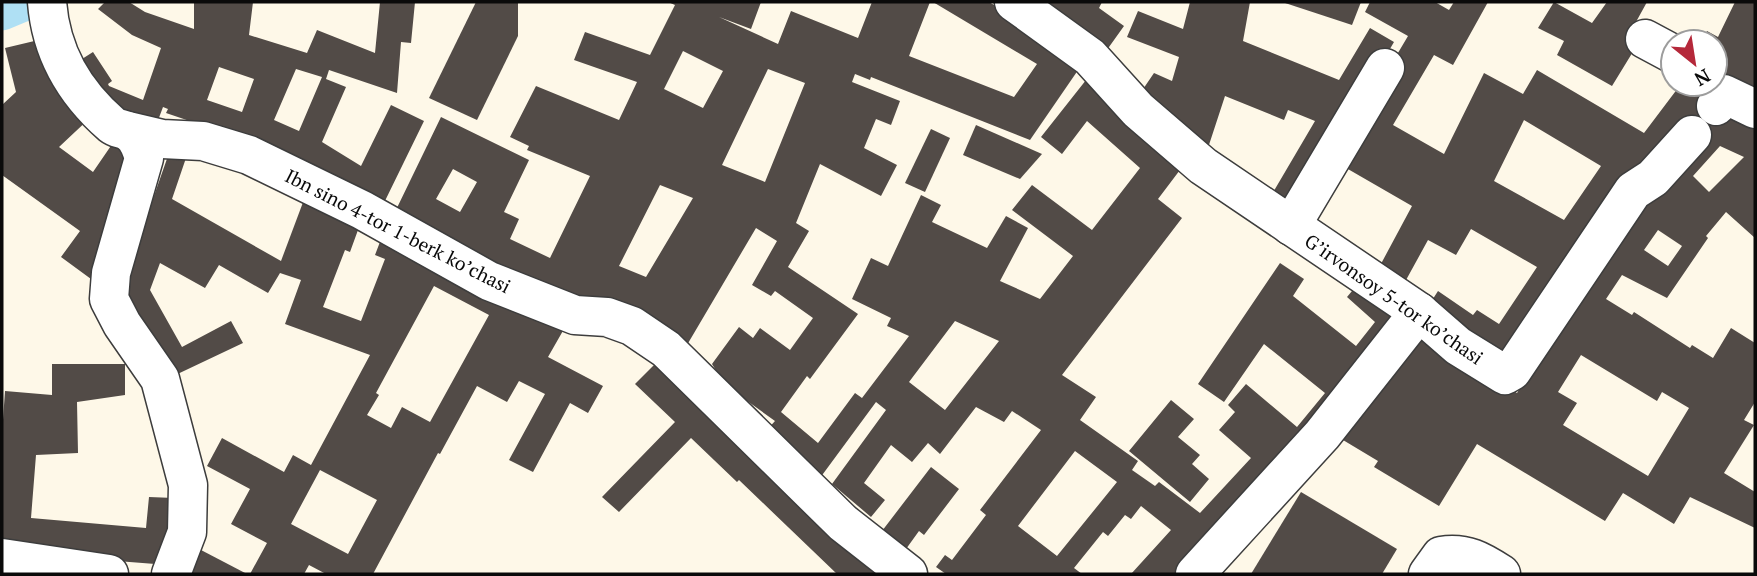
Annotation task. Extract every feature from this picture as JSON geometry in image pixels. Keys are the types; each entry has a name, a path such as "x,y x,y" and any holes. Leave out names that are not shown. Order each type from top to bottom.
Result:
{"street":[{"name":"Gʼirvonsoy 5-tor koʼchasi","path":"1014,2 1090,57 1138,110 1203,166 1419,312 1458,346 1502,374 1509,374 1633,191 1653,178 1720,104"},
{"path":"48,11 62,62 81,96 115,128 128,131 140,144 144,158 111,272 110,299 122,324 160,379 188,485 187,532 171,574"},
{"path":"1291,226 1385,68"},
{"name":"Ibn sino 4-tor 1-berk koʼchasi","path":"128,131 162,139 203,141 249,155 362,210 489,281 575,315 607,317 632,326 666,349 843,523 908,574"},
{"path":"1195,574 1322,435 1419,312"},
{"path":"1428,574 1441,556 1456,554 1480,561 1501,574"},
{"path":"2,558 109,574"}],"building":[{"path":"105,2 129,2 145,12 194,29 194,2 253,2 249,35 307,53 317,30 375,53 380,2 415,2 411,43 401,42 397,93 329,70 326,79 346,87 322,142 361,166 391,105 424,121 382,207 234,136 166,113 168,109 163,107 154,131 128,122 83,75 90,70 82,59 93,52 112,81 109,86 143,100 161,48 132,35 98,9","holes":["219,67 254,79 242,112 207,100","296,69 322,77 299,131 274,120"]},
{"path":"476,2 518,2 518,36 477,120 429,98"},
{"path":"668,2 761,2 751,29 719,17 778,44 791,11 858,38 872,2 930,2 909,56 1014,97 1037,64 933,2 989,2 1085,60 1030,140 871,77 870,80 855,74 852,82 900,101 891,125 876,119 864,148 897,165 881,196 820,164 796,223 809,231 788,267 858,314 810,379 807,376 781,412 818,443 855,393 862,398 909,336 887,326 891,318 852,299 871,258 888,266 921,195 941,205 932,222 987,248 1006,216 1028,228 1000,281 1040,299 1073,256 1012,210 1032,185 1092,230 1140,168 1087,121 1062,154 1041,137 1090,75 1186,162 1158,199 1182,218 1062,375 1096,397 1080,420 1138,461 1132,470 1155,486 1159,482 1200,513 1251,458 1219,430 1235,412 1228,405 1246,384 1297,427 1325,393 1264,344 1224,402 1198,384 1280,263 1304,279 1293,296 1356,346 1375,322 1347,297 1362,279 1409,311 1188,574 1131,574 1171,530 1141,506 1131,519 1125,515 1108,536 1103,532 1074,568 1082,574 946,574 936,567 945,555 952,560 986,515 980,510 1041,430 1012,411 1004,422 976,407 940,454 928,443 912,462 891,445 864,483 885,500 871,517 832,484 886,410 876,402 820,478 764,433 775,421 725,385 712,364 739,327 753,338 760,328 790,350 813,318 775,291 771,296 752,285 777,241 756,228 687,345 592,310 394,214 441,117 529,160 504,212 519,219 510,239 550,258 590,176 527,150 529,146 510,137 536,86 619,120 637,82 574,60 585,32 650,55 675,5","holes":["683,51 723,71 703,108 664,89","768,69 805,83 765,182 722,165","453,169 477,182 460,212 436,199","660,185 693,198 646,277 619,266","955,321 999,341 945,410 909,382","1075,451 1117,482 1057,556 1018,526"]},
{"path":"1038,2 1102,2 1099,8 1124,26 1104,54"},
{"path":"1190,2 1250,2 1243,41 1339,80 1370,28 1394,42 1292,216 1268,201 1315,121 1288,110 1284,120 1225,96 1206,154 1137,98 1154,73 1172,81 1179,57 1127,37 1138,11 1183,29"},
{"path":"1282,2 1361,2 1352,25"},
{"path":"1370,2 1435,2 1449,10 1454,2 1488,2 1453,65 1434,55 1393,125 1444,154 1484,73 1523,94 1537,70 1644,133 1670,98 1729,98 1755,123 1755,238 1726,212 1706,236 1708,238 1667,298 1622,275 1606,299 1632,315 1634,312 1690,348 1692,345 1713,358 1731,328 1755,343 1755,402 1744,420 1754,425 1724,473 1755,492 1755,528 1690,497 1674,524 1623,493 1605,521 1477,444 1439,506 1374,467 1378,461 1333,434 1415,328 1450,353 1517,393 1565,315 1504,360 1429,305 1438,291 1473,315 1477,310 1499,324 1537,267 1471,229 1456,255 1428,240 1400,291 1375,275 1412,206 1334,161 1408,36 1365,12","holes":["1524,120 1601,166 1564,220 1494,181","1720,146 1744,157 1709,192 1693,176","1658,230 1682,246 1668,266 1644,250","1581,355 1657,401 1662,392 1689,408 1648,476 1563,425 1577,403 1558,392"]},
{"path":"1554,2 1592,23 1607,2 1647,2 1631,31 1642,37 1612,86 1557,55 1564,41 1538,28"},
{"path":"1735,2 1755,2 1755,95 1729,79 1729,28 1722,28"},
{"path":"47,38 92,116 59,147 93,172 117,137 139,155 91,279 61,257 80,231 2,175 2,105 16,92 5,48"},
{"path":"976,125 1042,154 1020,179 963,155"},
{"path":"931,129 950,138 925,192 905,183"},
{"path":"169,153 186,158 172,199 281,261 305,197 362,219 350,252 345,250 323,307 361,321 385,259 375,255 383,234 564,329 548,357 603,386 588,413 570,403 533,472 509,460 545,394 519,381 507,402 477,386 373,574 326,574 309,565 304,574 250,574 267,543 231,524 250,489 207,466 222,438 284,472 293,455 311,465 370,355 285,324 301,280 280,273 268,293 219,265 205,288 160,263 150,290 182,347 231,321 243,343 167,379 120,293","holes":["434,286 489,315 430,422 402,407 391,428 367,415 379,395 376,393","320,470 377,500 348,554 291,524"]},
{"path":"661,358 879,569 876,574 837,574 691,438 619,512 602,497 675,422 635,384"},
{"path":"52,364 125,364 125,395 77,402 78,453 36,455 31,518 146,528 149,497 174,498 168,565 2,552 2,434 5,391 52,395"},
{"path":"1171,400 1194,419 1178,437 1200,455 1192,464 1209,479 1190,502 1129,451"},
{"path":"931,467 959,489 924,535 919,531 906,549 882,531"},
{"path":"1301,492 1397,549 1382,574 1251,574"},
{"path":"201,550 247,574 188,574"}],"waterway":[{"path":"2,12 26,2"}]}
